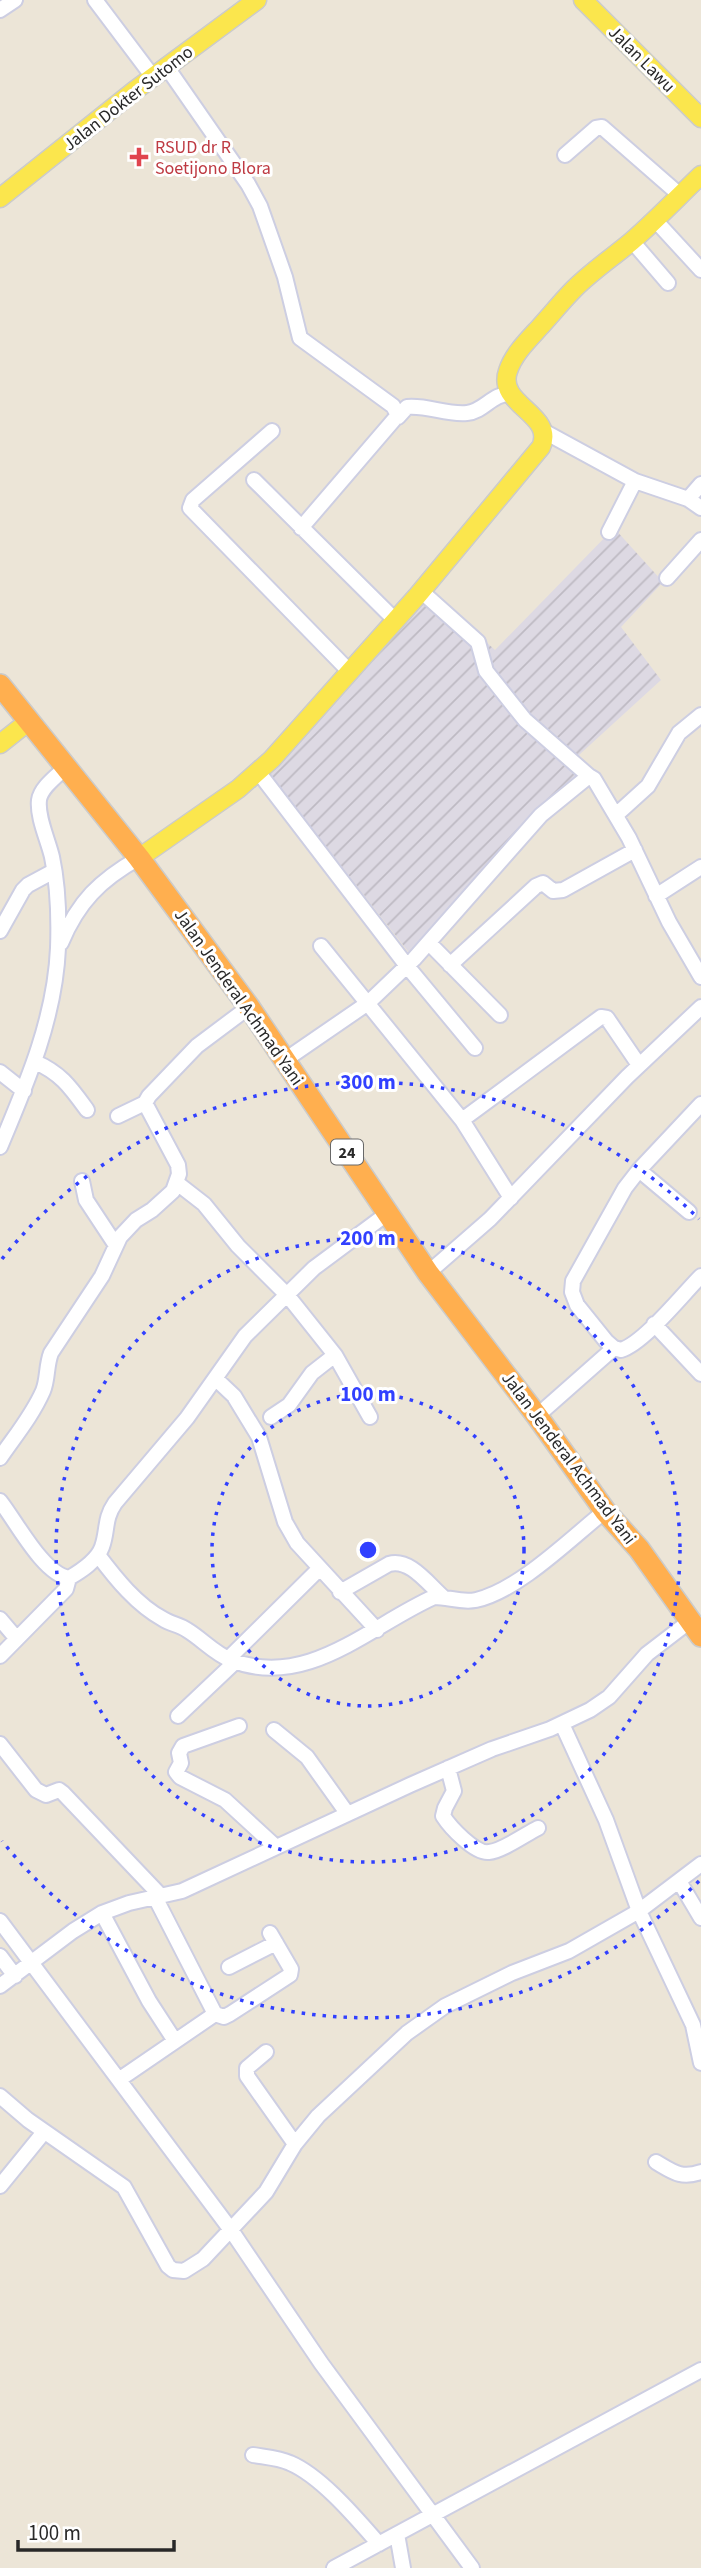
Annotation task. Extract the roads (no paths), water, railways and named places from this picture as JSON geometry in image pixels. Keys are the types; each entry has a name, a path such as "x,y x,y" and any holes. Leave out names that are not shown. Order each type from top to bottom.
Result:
{"highway":[{"name":"Jalan Jenderal Achmad Yani","path":"0,685 139,858 249,1007 428,1273 537,1416 605,1511 639,1549 697,1623"}],"main road":[{"name":"Jalan Dokter Sutomo","path":"0,198 160,71 257,0"},
{"name":"Jalan Lawu","path":"583,0 701,118"},
{"path":"139,858 259,773 421,591 541,447 545,432 534,416 511,394 506,379 508,370 521,348 575,287 632,241 700,176"},
{"path":"0,744 29,721"}],"street":[{"path":"0,10 15,0"},
{"path":"99,1 160,71 248,184 260,206 285,277 300,338 393,406 398,417"},
{"path":"565,155 596,128 602,127 681,196"},
{"path":"655,220 701,270"},
{"path":"632,241 668,283"},
{"path":"302,528 407,407 420,405 457,413 477,411 501,394 511,394"},
{"path":"272,431 193,500 190,508 349,671"},
{"path":"545,432 635,481 688,499 701,508"},
{"path":"254,480 395,620"},
{"path":"609,532 635,481"},
{"path":"688,499 701,484"},
{"path":"667,578 701,540"},
{"path":"421,591 478,642 486,671 510,704 594,779 635,850 676,935 701,976"},
{"path":"616,815 648,786 679,733 701,715"},
{"path":"0,1147 36,1062 51,998 58,950 54,871 39,798 43,790 66,767"},
{"path":"259,773 407,966 475,1048"},
{"path":"285,1060 368,1003 429,943 541,816 589,776"},
{"path":"450,965 536,886 543,883 553,891 563,890 635,850"},
{"path":"58,950 68,926 91,893 113,873 139,858"},
{"path":"656,895 701,867"},
{"path":"0,931 23,890 54,871"},
{"path":"429,943 500,1015"},
{"path":"321,946 463,1120 511,1198"},
{"path":"118,1116 145,1103 197,1046 249,1007"},
{"path":"428,1273 470,1239 639,1065 701,1007"},
{"path":"463,1120 601,1017 607,1018 639,1065"},
{"path":"36,1062 52,1069 67,1082 87,1110"},
{"path":"0,1072 24,1091"},
{"path":"0,1458 33,1410 43,1390 51,1353 102,1276 115,1244 136,1220 165,1200 177,1183 178,1165 145,1103"},
{"path":"701,1104 639,1170 587,1252 572,1286 578,1305 593,1327 614,1348 621,1350 654,1324 701,1276"},
{"path":"639,1170 689,1212"},
{"path":"82,1181 86,1199 115,1244"},
{"path":"177,1183 209,1209 238,1246 288,1296 335,1355 370,1417"},
{"path":"0,1656 66,1589 69,1578 98,1555 103,1545 110,1511 187,1418 245,1336 314,1268 388,1213"},
{"path":"654,1324 701,1374"},
{"path":"537,1416 614,1348"},
{"path":"271,1417 289,1405 312,1373 335,1355"},
{"path":"216,1379 234,1396 246,1414 266,1456 285,1522 297,1543 377,1630"},
{"path":"0,1501 27,1541 50,1567 62,1577 69,1578"},
{"path":"98,1555 143,1605 231,1660 262,1668 302,1666 377,1630 434,1597 457,1602 491,1596 517,1582 605,1511"},
{"path":"340,1592 396,1562 408,1566 443,1597"},
{"path":"178,1716 319,1569"},
{"path":"0,1619 17,1639"},
{"path":"0,1986 73,1931 102,1913 130,1903 182,1891 448,1768 562,1724 609,1697 647,1654 697,1623"},
{"path":"562,1724 606,1820 639,1912 693,2025 701,2063"},
{"path":"239,1726 183,1746 179,1753 181,1763 176,1772 180,1777 225,1800 276,1847"},
{"path":"274,1730 307,1757 348,1813"},
{"path":"0,1744 36,1790 46,1795 58,1790 63,1793 158,1897 215,2014 223,2017 230,2014 290,1975 291,1969 273,1938 229,1966"},
{"path":"448,1768 454,1791 443,1816 474,1846 482,1851 492,1852 538,1828"},
{"path":"0,2096 44,2132 124,2187 168,2266 173,2270 189,2269 203,2259 266,2192 295,2144 318,2116 407,2033 445,2006 512,1973 554,1958 639,1912 701,1864"},
{"path":"679,1881 701,1918"},
{"path":"102,1913 149,2001 175,2041"},
{"path":"0,1921 121,2079 231,2230 321,2363 472,2568"},
{"path":"0,1956 15,1976"},
{"path":"121,2079 215,2014"},
{"path":"266,2052 247,2068 247,2076 295,2144"},
{"path":"0,2186 44,2132"},
{"path":"656,2162 679,2174 689,2176 701,2172"},
{"path":"334,2568 701,2370"},
{"path":"253,2455 290,2463 320,2483 346,2506 379,2544"},
{"path":"397,2534 403,2568"}],"place":[{"name":"RSUD dr R Soetijono Blora","path":"139,157"}]}
